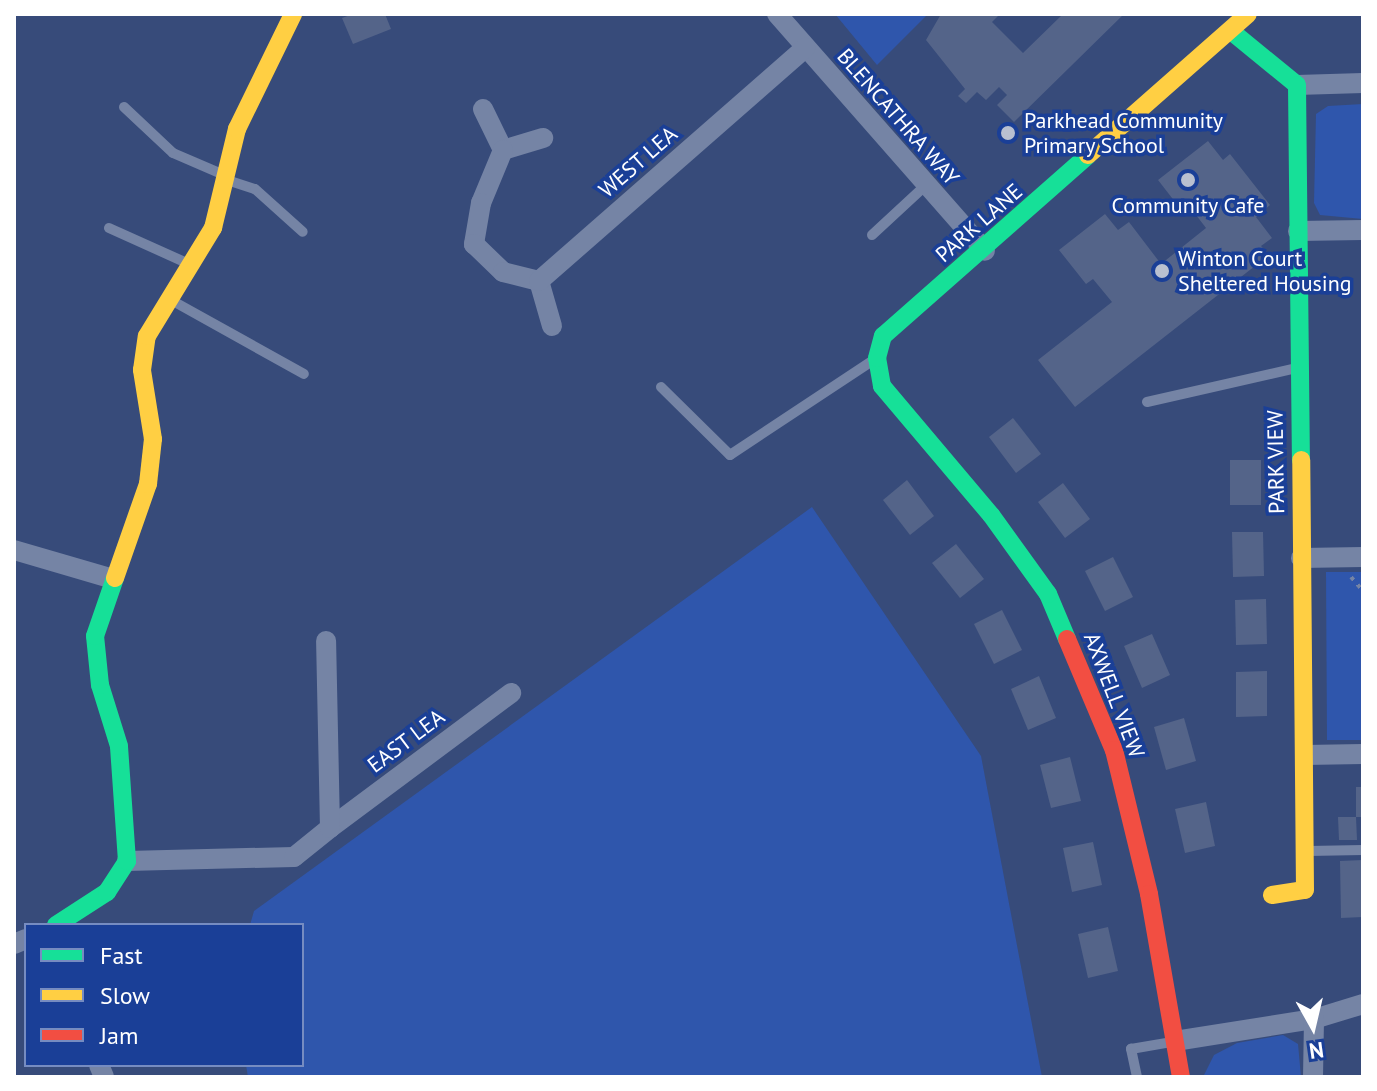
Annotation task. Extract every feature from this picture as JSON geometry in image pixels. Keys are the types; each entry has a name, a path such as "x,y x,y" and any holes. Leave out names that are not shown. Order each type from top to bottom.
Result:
{"street":[{"path":"59,923 107,892 127,861 119,746 100,685 95,636 148,484 153,439 142,370 147,336 213,228 237,129 293,14"},
{"name":"BLENCATHRA WAY","path":"777,14 985,251"},
{"name":"PARK LANE","path":"877,358 883,336 985,251 1248,14"},
{"path":"1231,31 1297,85 1363,83"},
{"name":"WEST LEA","path":"539,281 805,48"},
{"name":"PARK VIEW","path":"1272,895 1305,890 1297,85"},
{"path":"483,109 503,150 481,203 474,244 503,272 539,281 552,326"},
{"path":"503,150 543,138"},
{"path":"1298,231 1363,230"},
{"name":"AXWELL VIEW","path":"877,358 882,386 991,515 1048,594 1114,750 1149,894 1181,1077"},
{"path":"14,550 113,579"},
{"path":"1301,558 1363,557"},
{"path":"326,641 330,828"},
{"name":"EAST LEA","path":"127,861 294,857 511,693"},
{"path":"1305,755 1363,754"},
{"path":"1175,1041 1314,1019 1363,1004"},
{"path":"1313,1077 1314,1019"}],"lane":[{"path":"124,107 173,153 255,189 303,232"},
{"path":"872,235 926,185"},
{"path":"109,228 191,265"},
{"path":"169,300 304,374"},
{"path":"661,387 730,455 877,358"},
{"path":"1147,402 1299,368"},
{"path":"1306,851 1363,850"},
{"path":"1137,1077 1131,1049 1175,1041"}],"shaded area":[{"path":"835,14 928,14 877,65"},
{"path":"1363,104 1363,219 1320,215 1314,203 1316,114 1328,106"},
{"path":"812,507 981,756 1042,1077 248,1077 246,1067 304,1067 304,923 251,923 254,911"},
{"path":"1326,572 1363,572 1363,740 1327,740"},
{"path":"1283,1035 1298,1044 1301,1077 1203,1077 1214,1055 1237,1043"}],"building":[{"path":"353,14 385,14 391,29 353,44 342,18"},
{"path":"941,14 1000,14 992,22 1023,53 1063,14 1124,14 1014,122 997,105 1007,95 999,87 986,100 977,92 966,103 958,96 965,89 926,40"},
{"name":"Winton Court Sheltered Housing","path":"1208,141 1223,160 1230,154 1270,205 1256,217 1272,238 1261,246 1269,255 1075,407 1038,360 1112,302 1093,279 1086,284 1059,250 1105,214 1118,230 1129,222 1161,264 1206,228 1193,211 1186,216 1158,180"},
{"path":"1013,418 1041,454 1016,473 989,437"},
{"path":"1230,460 1261,460 1261,505 1230,505"},
{"path":"907,480 934,516 910,535 883,500"},
{"path":"1063,483 1090,519 1065,538 1038,502"},
{"path":"1232,532 1263,532 1264,576 1233,577"},
{"path":"956,544 984,579 960,598 932,563"},
{"path":"1113,557 1133,597 1105,611 1085,571"},
{"path":"1266,599 1267,644 1236,645 1235,600"},
{"path":"1002,610 1022,650 994,664 974,624"},
{"path":"1152,634 1170,675 1142,688 1124,646"},
{"path":"1267,671 1267,716 1236,717 1236,672"},
{"path":"1039,676 1056,718 1028,730 1011,689"},
{"path":"1184,718 1196,761 1166,770 1154,727"},
{"path":"1070,757 1081,801 1051,808 1040,765"},
{"path":"1356,787 1363,787 1363,817 1356,817"},
{"path":"1206,802 1215,846 1185,853 1175,809"},
{"path":"1338,817 1356,817 1357,840 1339,840"},
{"path":"1093,842 1102,885 1072,892 1063,848"},
{"path":"1363,860 1363,917 1341,918 1340,861"},
{"path":"1108,927 1118,971 1088,978 1078,934"}],"traffic: fast":[{"path":"1231,31 1297,85 1301,460"},
{"path":"1067,639 1048,594 991,515 882,386 877,358 883,336 1088,155"},
{"path":"59,923 107,892 127,861 119,746 100,685 95,636 115,578"}],"traffic: slow":[{"path":"115,578 148,484 153,439 142,370 147,336 213,228 237,129 293,14"},
{"path":"1088,155 1248,14"},
{"path":"1272,895 1305,890 1301,460"}],"traffic: jam":[{"path":"1067,639 1114,750 1149,894 1181,1077"}],"place":[{"name":"Parkhead Community Primary School","path":"1008,133"},
{"name":"Community Cafe","path":"1188,180"},
{"name":"Winton Court Sheltered Housing","path":"1162,271"}]}
